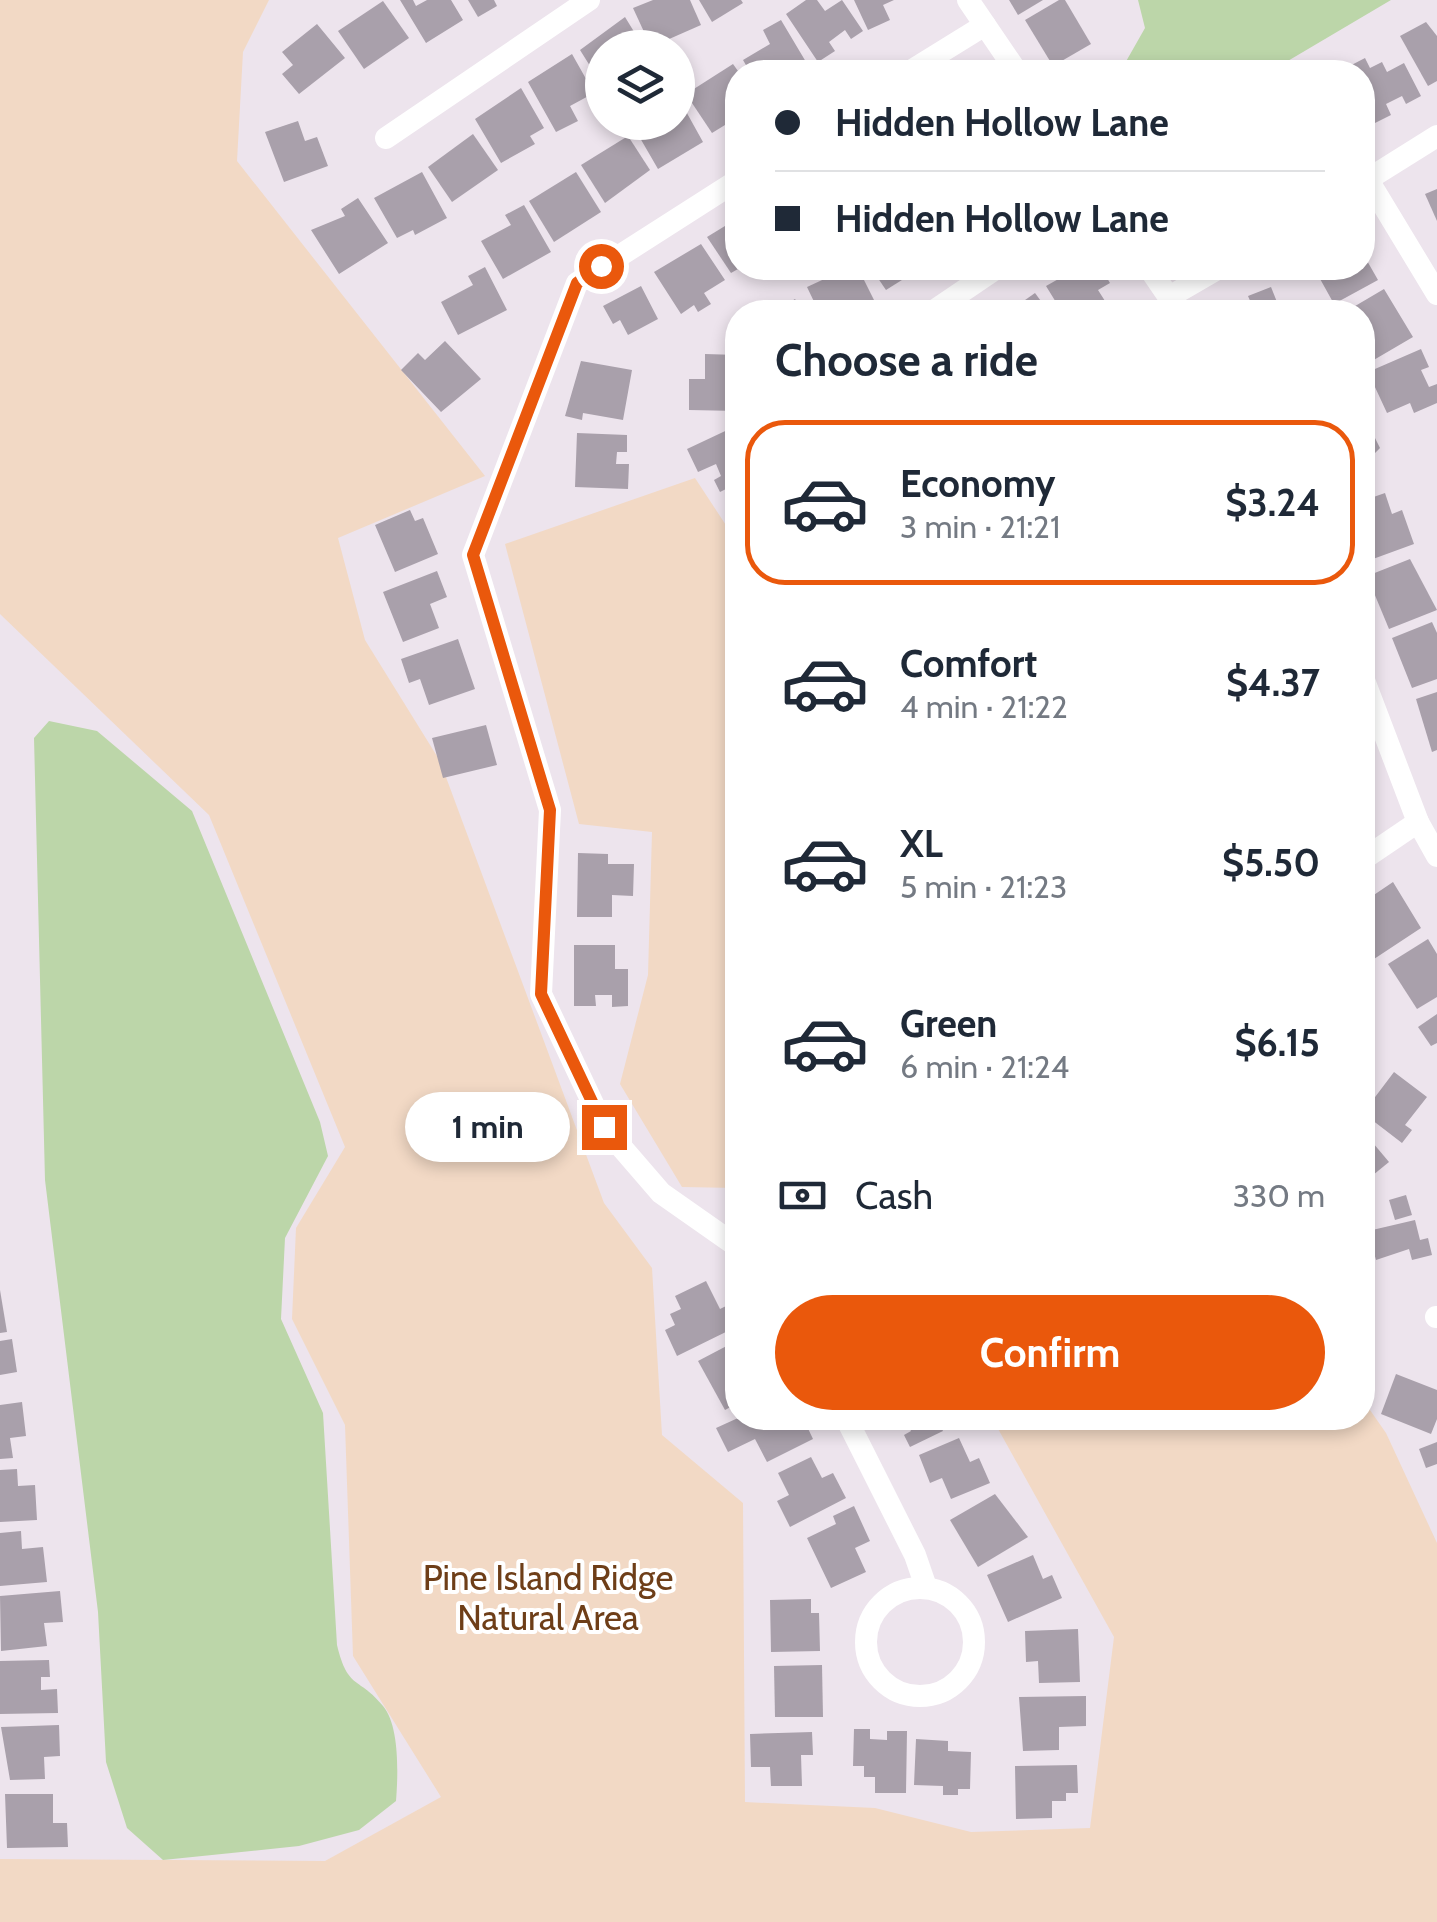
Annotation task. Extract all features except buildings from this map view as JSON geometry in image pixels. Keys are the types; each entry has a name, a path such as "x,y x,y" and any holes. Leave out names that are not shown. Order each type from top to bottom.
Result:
{"street":[{"path":"386,138 589,0"},
{"path":"968,0 1009,60"},
{"path":"928,60 985,25"},
{"path":"1375,175 1437,136"},
{"path":"725,188 577,283 473,555 550,810 541,994 604,1127 661,1192 725,1238"},
{"path":"1375,197 1437,294"},
{"path":"950,300 979,280"},
{"path":"1179,300 1203,280"},
{"path":"1375,709 1418,822 1437,856"},
{"path":"1375,851 1418,822"},
{"path":"852,1430 915,1555 926,1588 954,1600 966,1612 974,1645 971,1662 949,1688 916,1696 884,1682 872,1666 867,1630 887,1599 904,1590 926,1588"}],"green space":[{"name":"Pine Island Ridge Natural Area","path":"0,0 269,0 243,52 237,161 485,476 338,538 365,640 440,761 604,1203 652,1268 662,1435 743,1503 745,1802 875,1808 971,1832 1090,1828 1114,1637 999,1430 1375,1430 1375,1417 1437,1543 1437,1922 0,1922 0,1859 325,1861 441,1797 353,1656 345,1425 292,1319 296,1228 345,1147 209,815 0,614"},
{"path":"695,478 725,524 725,1188 682,1187 620,1084 648,975 652,832 579,824 505,544"}],"shaded area":[{"path":"1138,0 1391,0 1289,60 1127,60 1145,28"},
{"path":"49,721 97,731 192,811 320,1122 328,1156 285,1238 281,1319 323,1413 337,1645 350,1677 375,1697 389,1715 397,1752 397,1791 396,1801 359,1830 299,1846 163,1860 127,1828 106,1762 98,1612 45,1180 34,738"}],"route":[{"path":"601,266 577,283 473,555 550,810 541,994 604,1127"}]}
